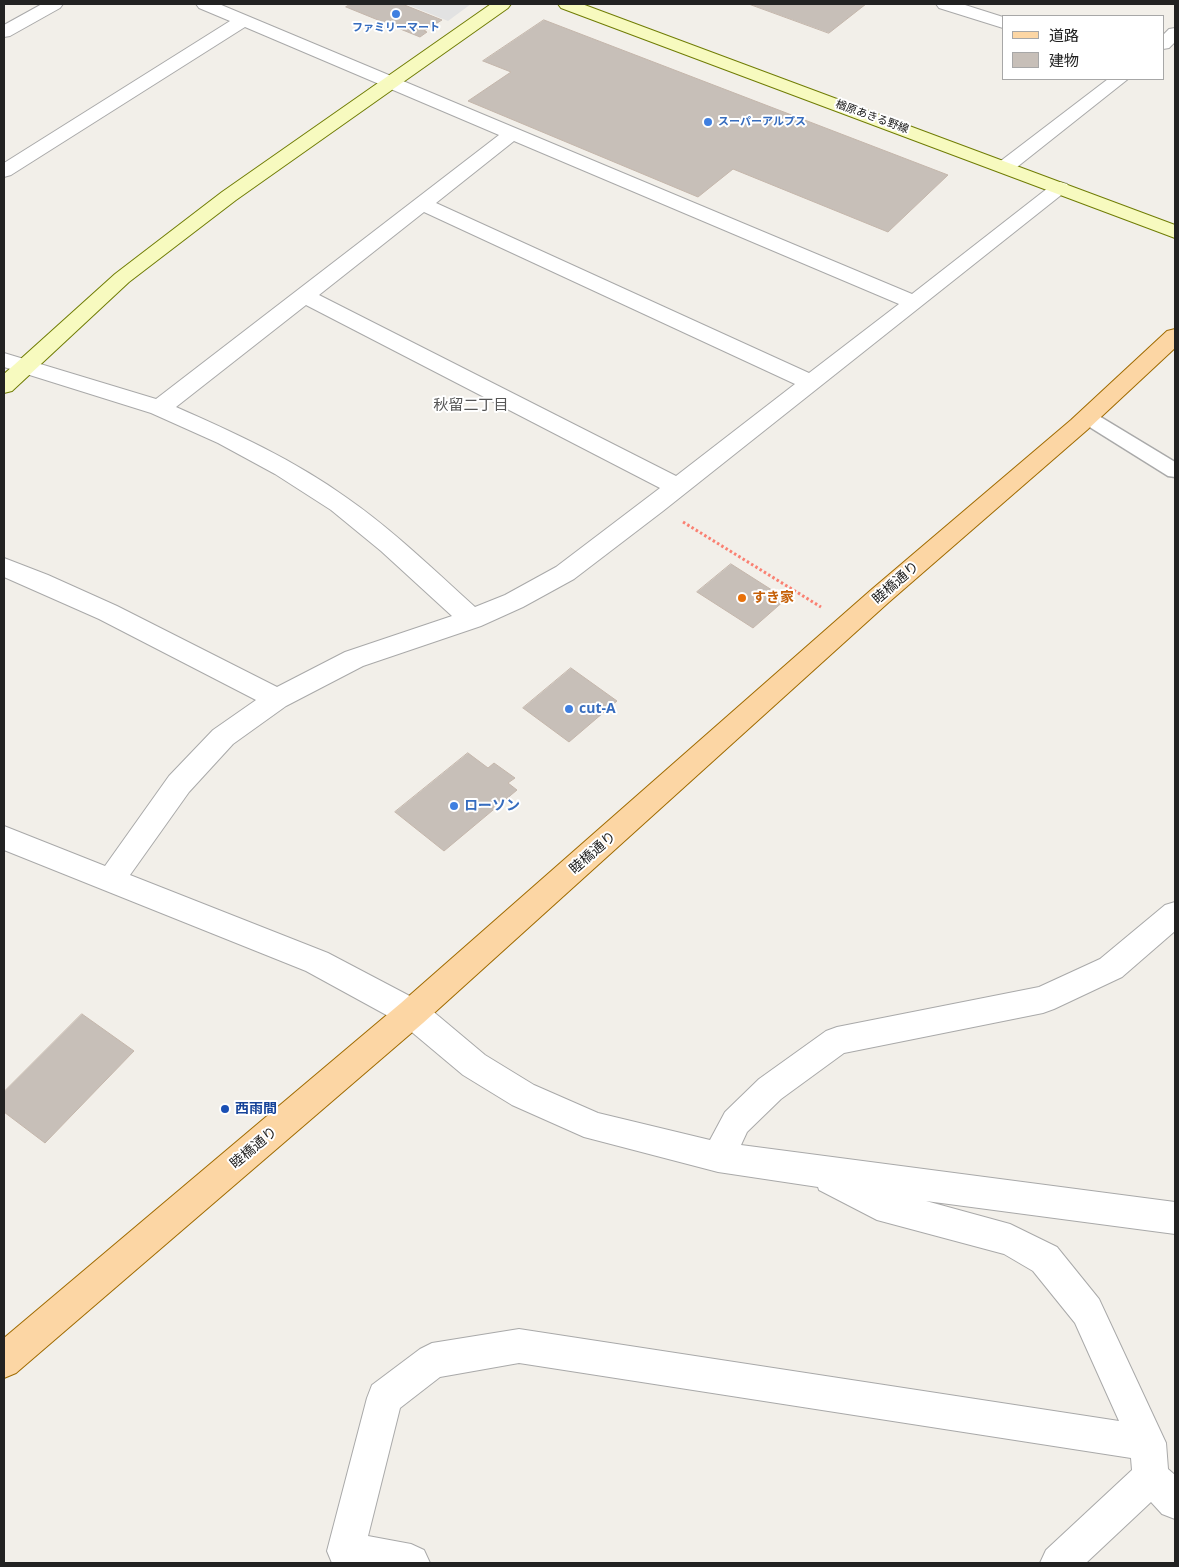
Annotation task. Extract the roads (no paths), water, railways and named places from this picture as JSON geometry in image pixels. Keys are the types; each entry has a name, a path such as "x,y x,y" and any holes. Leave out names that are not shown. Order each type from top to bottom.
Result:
{"main road":[{"name":"睦橋通り","path":"4,1361 412,1013 849,624 1087,417 1175,336"}],"street":[{"path":"4,32 54,4"},
{"path":"205,4 913,302"},
{"path":"4,386 14,363 122,278 229,196 502,4"},
{"name":"楢原あきる野線","path":"568,4 1175,232"},
{"path":"946,4 973,8 1002,22"},
{"path":"4,171 244,20"},
{"path":"1164,43 1175,33"},
{"path":"1005,167 1118,80"},
{"path":"158,408 513,133"},
{"path":"111,880 179,784 223,736 278,699 354,659 472,619 514,601 565,573 655,505 1060,188"},
{"path":"423,204 811,383"},
{"path":"305,296 677,487"},
{"path":"14,363 158,408 226,438 283,468 338,504 390,545 472,619"},
{"path":"4,567 44,582 86,602 278,699"},
{"path":"4,838 317,962 412,1013 474,1064 523,1095 595,1127 718,1157 819,1172 1175,1218"},
{"path":"718,1157 736,1122 770,1089 837,1041 1043,1000 1111,968 1175,914"},
{"path":"819,1172 877,1204 1010,1240 1045,1259 1086,1311 1158,1474"},
{"path":"411,1563 346,1551 385,1398 432,1361 519,1346 1158,1474"},
{"path":"1059,1563 1158,1474"}],"lane":[{"path":"1087,417 1175,471"}],"place":[{"name":"ファミリーマート","path":"396,14"},
{"name":"スーパーアルプス","path":"708,122"},
{"name":"すき家","path":"742,598"},
{"name":"cut-A","path":"569,709"},
{"name":"ローソン","path":"454,806"},
{"name":"西雨間","path":"225,1109"}],"district":[{"name":"秋留二丁目","path":"471,406"}]}
